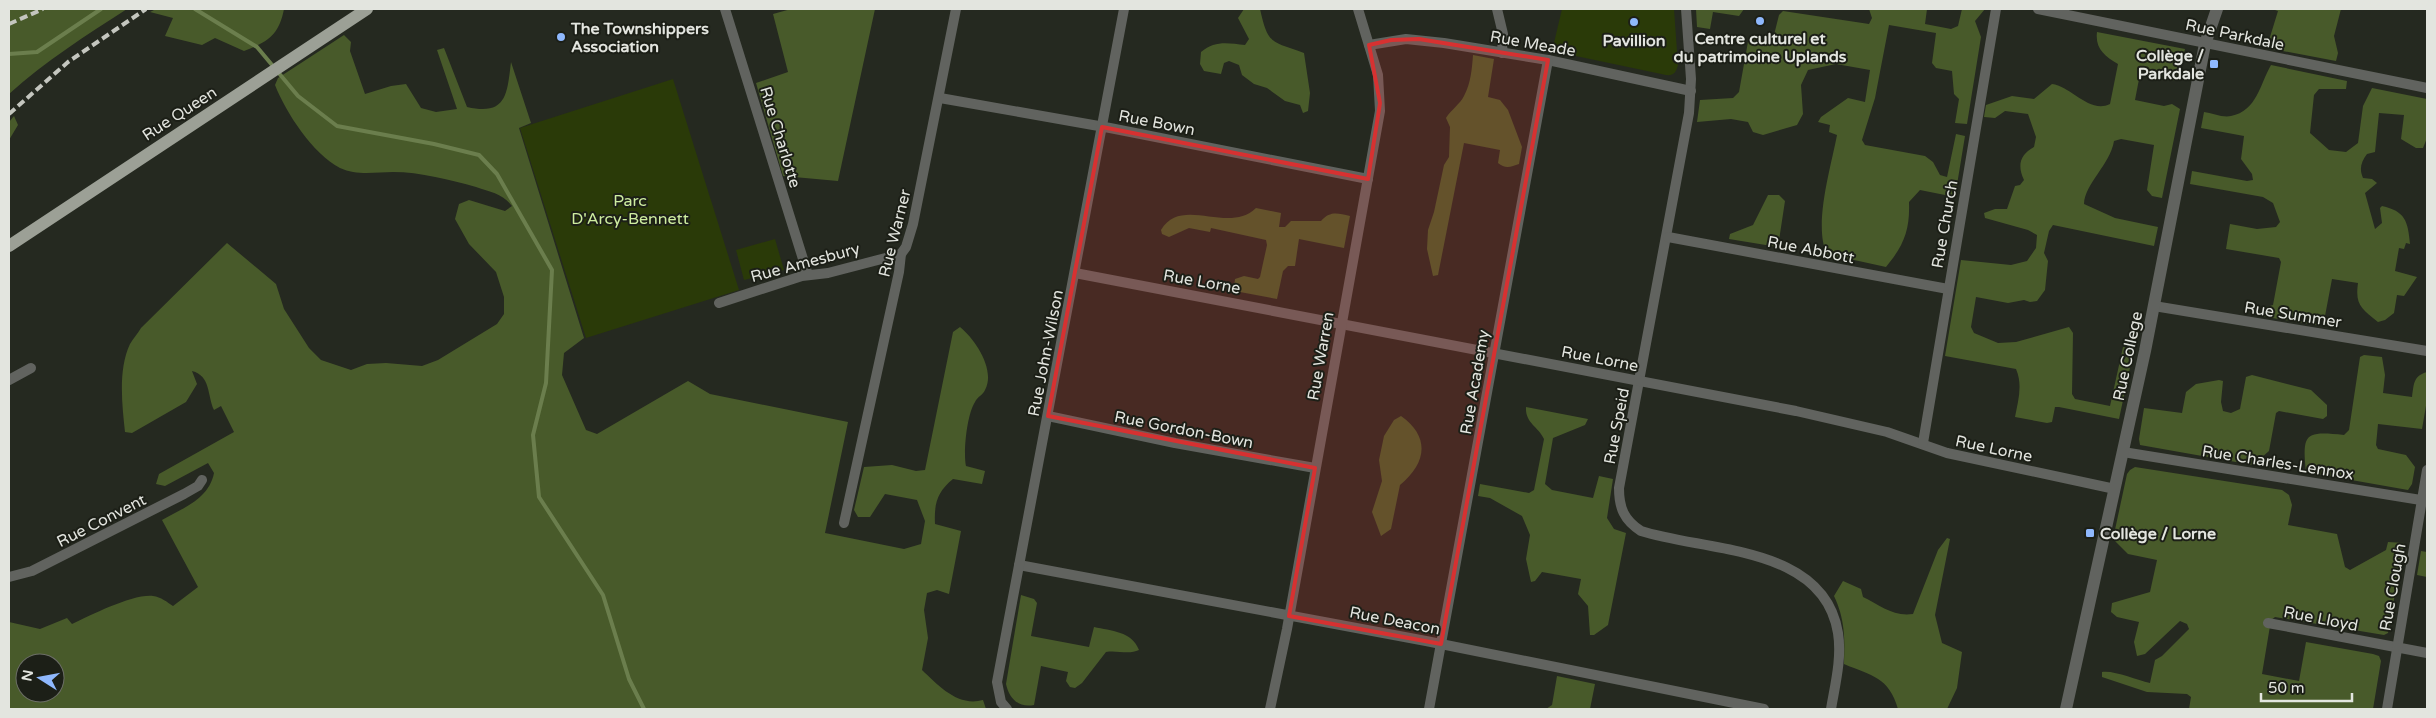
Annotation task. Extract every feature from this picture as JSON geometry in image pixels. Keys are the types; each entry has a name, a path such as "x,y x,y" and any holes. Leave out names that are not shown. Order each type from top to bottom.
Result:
{"main road":[{"name":"Rue Queen","path":"9,246 367,9"}],"street":[{"name":"Rue Charlotte","path":"725,9 808,275"},
{"name":"Rue Warner","path":"844,523 899,272 901,254 906,247 913,224 940,98 956,9"},
{"name":"Rue John-Wilson","path":"1004,705 997,682 1124,9"},
{"name":"Rue Warren","path":"1270,709 1289,616 1380,103 1378,75 1358,9"},
{"path":"1497,9 1504,40 1502,53"},
{"name":"Rue Speid","path":"1686,9 1691,91 1668,238 1619,488 1619,502 1623,514 1631,525 1641,531 1763,558 1793,570 1807,579 1828,604 1838,634 1838,658 1831,709"},
{"name":"Rue Church","path":"1923,443 1996,9"},
{"name":"Rue Parkdale","path":"2038,9 2427,88"},
{"name":"Rue College","path":"2066,709 2124,452 2205,44 2217,9"},
{"name":"Rue Meade","path":"1369,45 1391,40 1414,39 1548,60 1691,91"},
{"name":"Rue Academy","path":"1429,709 1548,60"},
{"name":"Rue Bown","path":"940,98 1102,127 1368,179"},
{"name":"Rue Abbott","path":"1668,238 1948,289"},
{"name":"Rue Amesbury","path":"719,303 808,275 828,273 901,254"},
{"name":"Rue Lorne","path":"1075,273 1341,323 1413,339 1495,352 1826,417 1923,443 1962,456 2115,489"},
{"name":"Rue Summer","path":"2154,306 2427,351"},
{"path":"9,380 31,368"},
{"name":"Rue Gordon-Bown","path":"1048,416 1175,443 1315,468"},
{"name":"Rue Charles-Lennox","path":"2124,452 2425,501"},
{"name":"Rue Clough","path":"2387,709 2425,501 2427,470"},
{"name":"Rue Convent","path":"9,578 32,572 184,494 198,486 202,480"},
{"name":"Rue Deacon","path":"1019,565 1441,644 1764,709"},
{"name":"Rue Lloyd","path":"2268,623 2427,653"}],"highlighted area":[{"path":"1419,39 1548,60 1441,644 1289,616 1315,468 1048,416 1102,127 1368,179 1380,103 1369,45 1391,40"}],"green space":[{"path":"9,9 127,9 52,59 9,94"},
{"path":"156,9 284,9 279,25 271,36 266,41 244,51 215,38 202,45 165,36 173,18 150,12"},
{"path":"791,9 875,9 838,181 783,176 756,83 788,72 773,14"},
{"path":"1244,9 1260,9 1266,29 1273,40 1304,53 1310,93 1308,111 1303,113 1300,105 1285,101 1267,88 1254,84 1242,75 1239,65 1229,61 1224,63 1221,74 1204,71 1200,64 1201,52 1206,48 1222,43 1245,45 1249,39 1238,18"},
{"path":"1562,9 1674,9 1678,65 1675,72 1671,75 1666,75 1552,51"},
{"path":"1696,9 1744,9 1739,16 1713,12 1710,29 1697,27"},
{"path":"1869,9 1927,9 1925,24 1951,29 1958,26 1962,9 1985,9 1975,21 1981,37 1967,124 1955,123 1959,99 1954,94 1952,71 1936,68 1932,63 1936,33 1889,25 1875,98 1862,140 1865,145 1925,156 1933,162 1940,175 1947,177 1956,134 1965,136 1955,197 1920,190 1909,202 1905,237 1886,267 1827,254 1823,242 1822,212 1837,135 1829,132 1830,125 1818,122 1821,117 1848,98 1865,102 1870,70 1836,64 1808,70 1801,85 1803,114 1797,125 1763,135 1753,132 1748,122 1731,119 1697,122 1700,100 1733,98 1739,92 1749,36 1773,39 1779,15 1783,11 1869,24 1872,18"},
{"path":"2272,9 2341,9 2334,36 2338,53 2336,61 2267,48 2265,42 2270,37 2278,11"},
{"path":"2097,32 2185,49 2177,81 2140,74 2135,100 2164,106 2172,104 2180,109 2162,198 2152,196 2147,190 2154,145 2121,139 2114,141 2108,158 2085,196 2084,204 2115,218 2158,227 2154,246 2053,225 2049,231 2044,253 2048,261 2045,290 2037,301 2030,302 2024,300 2008,303 1976,297 1971,327 1974,333 1998,343 2016,342 2069,327 2073,333 2072,394 2075,399 2110,406 2123,347 2134,349 2119,419 2055,407 2052,422 2047,423 2015,417 2020,387 2016,369 1945,356 1961,260 2011,265 2027,261 2036,248 2037,235 2028,230 1985,218 1984,213 1995,209 2007,209 2015,186 2020,185 2024,180 2020,165 2021,161 2026,153 2034,147 2036,137 2028,114 2005,111 1995,118 1984,117 1986,105 2012,96 2034,99 2052,84 2066,89 2087,103 2102,106 2110,104 2118,64 2109,58 2099,47"},
{"path":"344,35 351,42 350,51 365,94 391,86 406,84 421,108 436,112 457,109 437,50 444,48 467,107 480,109 490,108 503,100 508,84 511,62 531,123 519,128 584,338 564,353 562,375 586,430 597,434 688,381 710,394 848,422 825,533 904,549 921,544 925,521 917,500 885,494 870,517 858,517 854,510 864,467 892,465 916,471 925,470 953,332 960,327 966,332 986,364 988,382 983,393 976,400 970,415 966,433 966,466 985,471 982,484 953,479 943,489 936,504 935,524 961,531 949,594 937,590 927,593 924,610 928,638 922,670 949,694 965,701 983,700 986,709 9,709 9,622 40,629 67,618 72,624 112,606 144,596 159,597 173,606 198,587 162,520 186,507 201,496 207,490 214,473 208,463 165,486 156,484 159,474 234,432 221,406 214,410 208,387 202,377 192,371 197,384 186,402 132,433 125,432 122,376 126,354 130,344 141,328 227,243 276,284 284,309 309,348 321,360 351,370 367,364 386,363 422,366 438,360 497,324 504,314 504,297 496,272 469,244 455,219 459,204 469,200 505,211 512,206 508,202 492,192 435,177 403,172 360,173 340,168 330,162 310,143 293,120 275,85 278,78"},
{"path":"1473,55 1494,59 1488,97 1500,100 1508,110 1522,147 1519,164 1511,167 1503,166 1498,163 1500,150 1464,143 1438,275 1433,276 1427,249 1428,230 1434,212 1444,165 1449,157 1450,127 1446,118 1464,96 1471,76"},
{"path":"2271,65 2347,81 2346,89 2319,89 2314,95 2310,133 2329,150 2346,152 2358,143 2363,106 2372,88 2427,99 2427,138 2423,148 2416,148 2401,139 2404,115 2379,113 2375,152 2367,154 2361,166 2363,178 2372,179 2377,183 2365,193 2375,229 2382,223 2380,208 2382,206 2400,214 2404,218 2408,229 2410,244 2406,243 2404,249 2399,248 2395,271 2417,277 2404,296 2397,295 2394,313 2385,320 2378,322 2360,306 2357,296 2358,283 2332,279 2325,316 2317,325 2260,316 2263,308 2273,305 2281,262 2279,258 2226,249 2230,224 2257,229 2276,227 2280,222 2273,203 2263,197 2190,184 2192,171 2247,181 2253,180 2252,174 2241,159 2244,136 2201,128 2204,112 2231,116 2247,109 2257,96"},
{"name":"Parc D'Arcy-Bennett","path":"673,79 739,290 586,338 520,128"},
{"path":"14,116 18,125 9,140 9,122"},
{"path":"1768,195 1779,195 1785,201 1778,247 1729,239 1730,234 1753,225"},
{"path":"1256,208 1281,213 1279,227 1285,227 1291,221 1321,221 1334,214 1350,216 1344,248 1299,239 1295,266 1288,266 1283,271 1277,299 1240,292 1234,287 1235,279 1244,276 1258,279 1260,277 1267,245 1266,240 1211,228 1210,232 1189,228 1169,237 1162,234 1161,230 1170,220 1181,216 1232,218 1245,215"},
{"path":"775,239 784,270 744,280 736,250"},
{"path":"2364,355 2382,357 2385,375 2383,393 2412,397 2417,378 2427,372 2427,400 2422,429 2378,424 2376,445 2378,449 2406,455 2415,467 2412,484 2408,490 2306,472 2305,449 2309,437 2321,434 2344,435 2349,430 2360,357"},
{"path":"2252,375 2311,390 2327,405 2327,416 2323,419 2279,411 2276,413 2269,451 2253,465 2140,445 2139,439 2144,408 2182,413 2186,392 2196,384 2219,380 2223,381 2221,402 2223,411 2231,413 2240,409 2246,377"},
{"path":"1526,407 1588,419 1585,425 1553,438 1545,484 1552,490 1593,498 1599,476 1613,479 1607,518 1614,529 1626,533 1608,625 1594,635 1590,635 1588,606 1578,594 1581,579 1542,572 1535,581 1531,582 1526,559 1530,535 1522,516 1490,498 1478,496 1480,484 1529,493 1534,490 1544,439 1530,421"},
{"path":"1401,416 1411,424 1421,442 1420,459 1409,477 1400,485 1391,529 1381,536 1372,512 1382,481 1379,460 1384,436 1394,420"},
{"path":"2135,467 2282,490 2289,495 2292,505 2288,525 2337,534 2345,567 2350,570 2386,550 2388,542 2404,543 2388,633 2384,635 2275,617 2271,620 2262,674 2299,681 2306,642 2373,654 2379,656 2381,661 2373,709 2189,709 2191,697 2187,694 2147,692 2102,677 2102,672 2113,672 2150,683 2155,660 2162,656 2189,629 2187,624 2180,621 2145,654 2137,656 2134,642 2139,622 2117,617 2111,612 2112,603 2150,592 2157,560 2128,554 2113,539 2127,474"},
{"path":"1947,538 1950,539 1935,615 1942,643 1962,652 1957,688 1947,709 1898,709 1890,690 1878,679 1844,664 1844,629 1838,604 1834,596 1843,581 1861,589 1863,597 1887,610 1899,614 1913,614 1938,550"},
{"path":"2421,551 2427,552 2427,577 2417,575"},
{"path":"1021,595 1034,599 1037,603 1031,636 1089,647 1094,627 1126,635 1136,644 1139,650 1131,652 1106,652 1082,683 1075,688 1070,687 1066,681 1068,672 1041,666 1034,705 1023,705 1012,698 1006,684"},
{"path":"1557,676 1595,684 1590,709 1546,709 1552,705"}],"waterway":[{"path":"9,54 37,52 101,9"},
{"path":"195,9 257,47 298,96 337,126 434,144 479,155 497,174 552,270 546,383 533,435 539,497 603,595 629,679 644,709"}],"railway":[{"path":"9,24 43,9"},
{"path":"9,114 68,62 146,9"}],"place":[{"name":"Centre culturel et du patrimoine Uplands","path":"1760,21"},
{"name":"Pavillion","path":"1634,22"},
{"name":"The Townshippers Association","path":"561,37"},
{"name":"Collège / Parkdale","path":"2214,64"},
{"name":"Collège / Lorne","path":"2090,533"}]}
